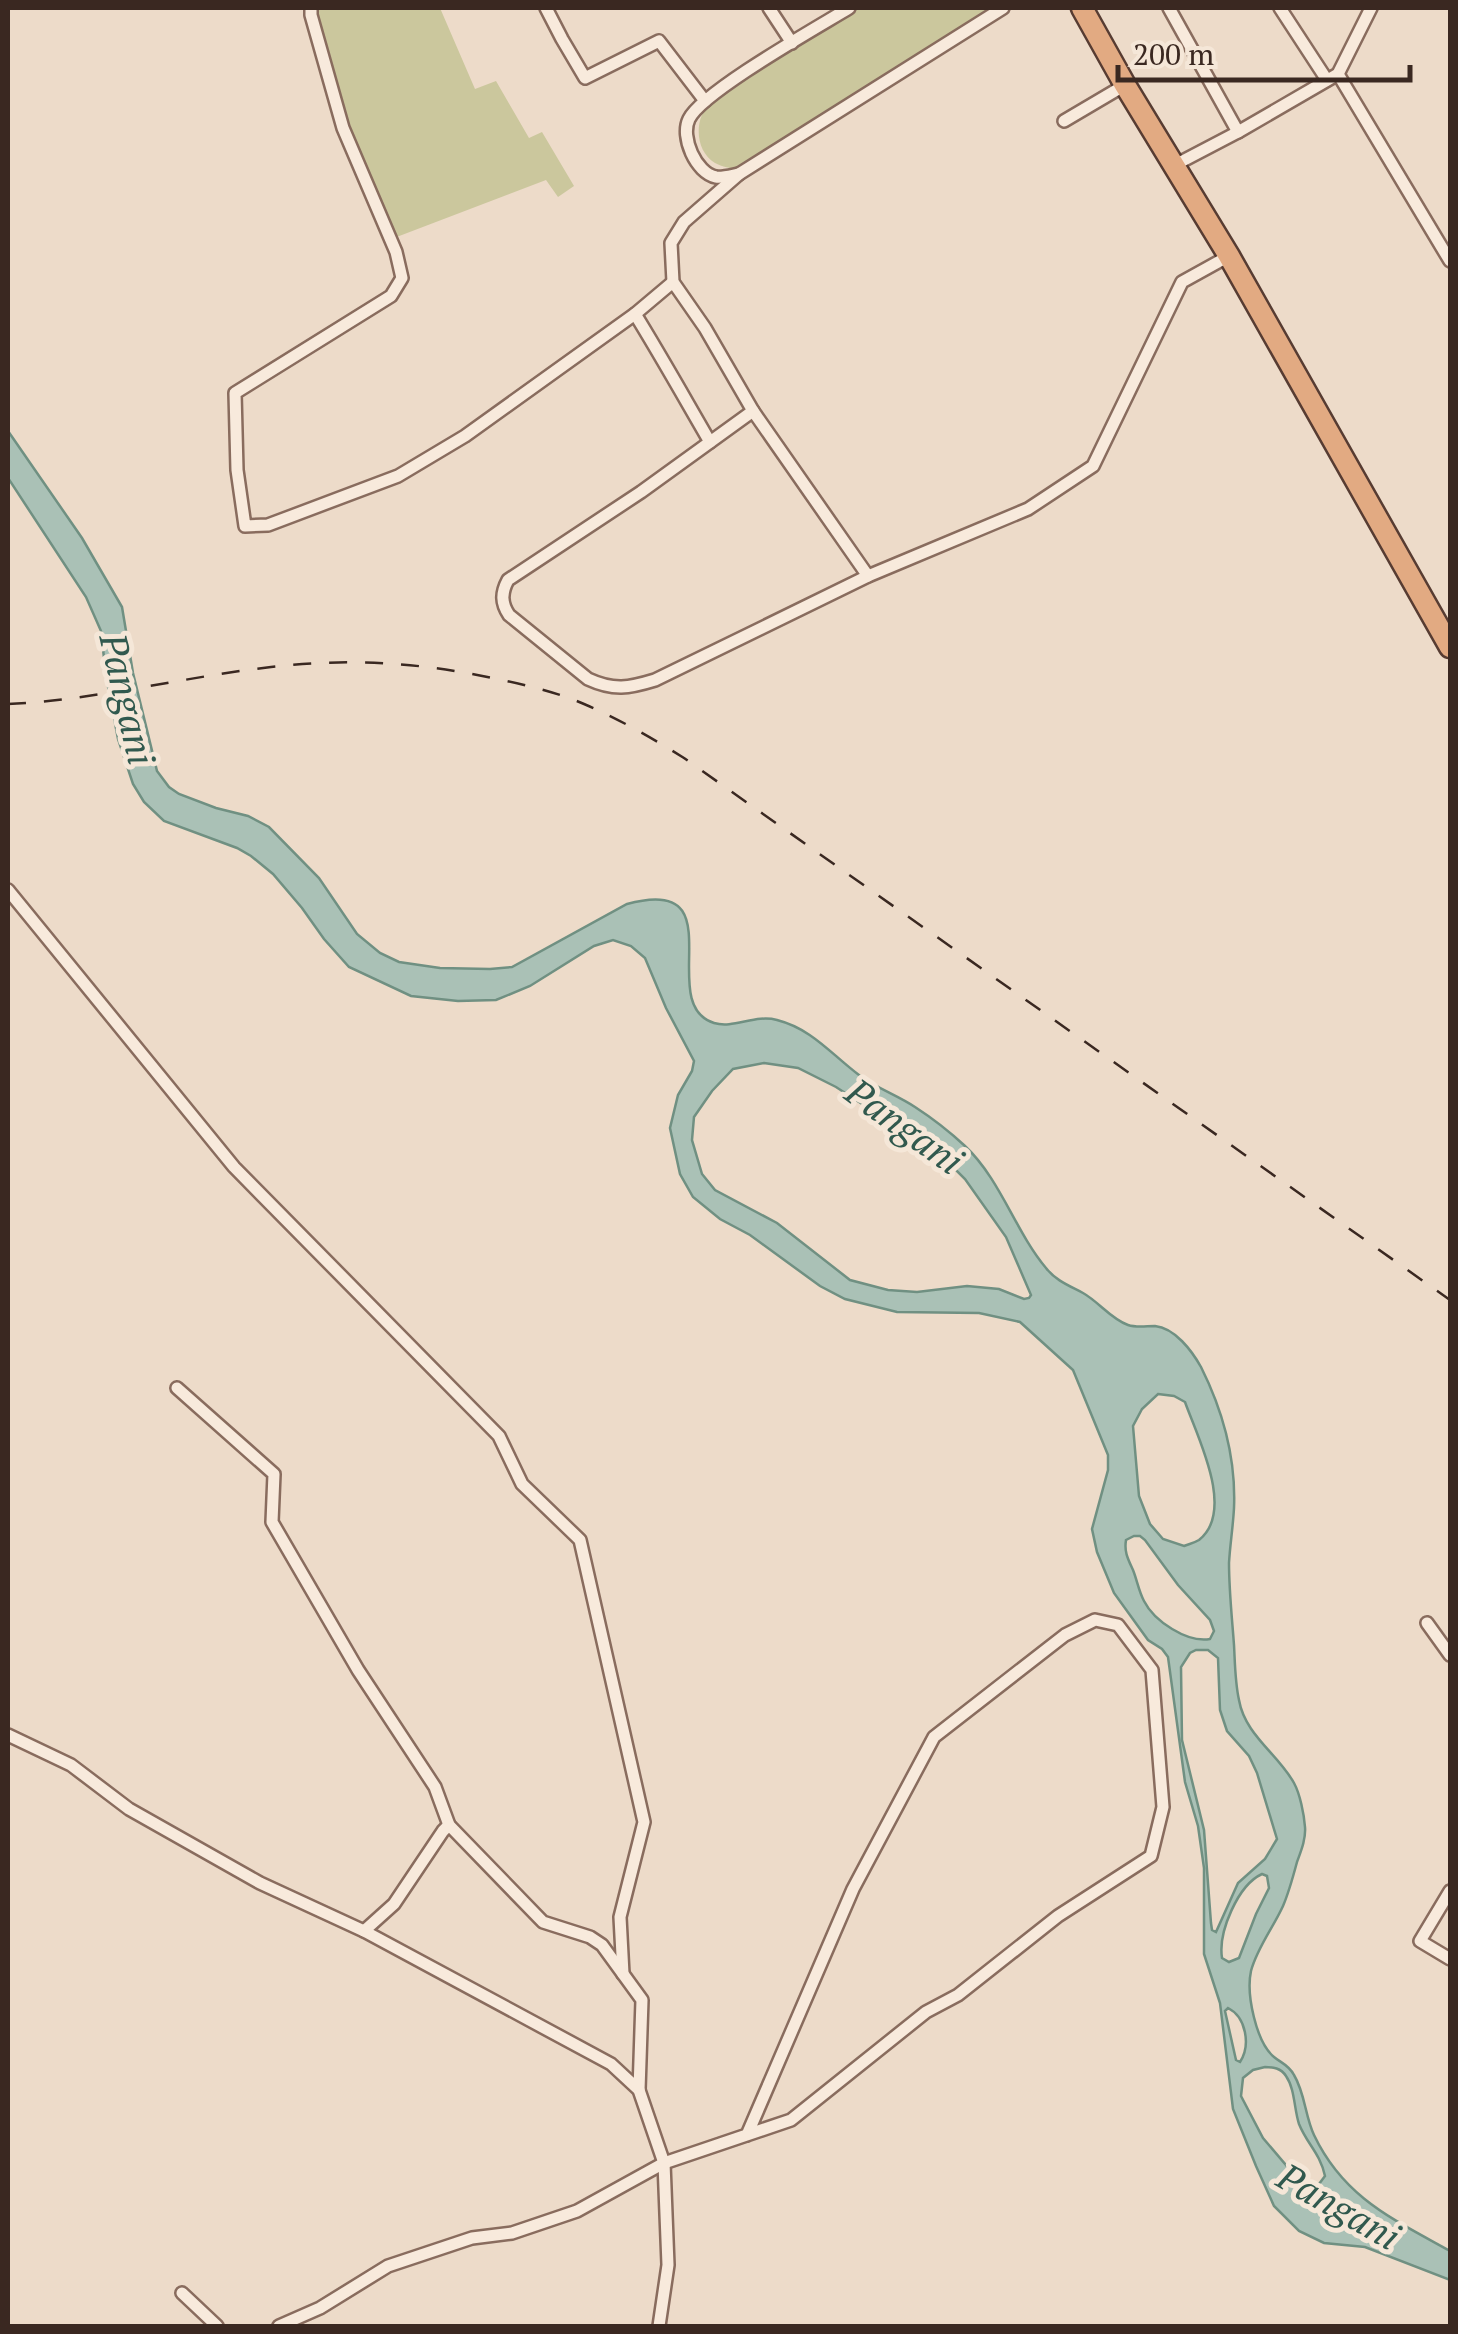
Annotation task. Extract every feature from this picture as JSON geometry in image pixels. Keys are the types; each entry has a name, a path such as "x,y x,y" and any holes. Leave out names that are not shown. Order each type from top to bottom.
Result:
{"highway":[{"path":"1082,8 1450,647"}],"street":[{"path":"311,8 343,128 396,252 402,278 391,296 235,393 245,526 268,525 398,476 465,436 635,314 673,282"},
{"path":"546,8 585,78 659,42 705,101"},
{"path":"769,8 792,43"},
{"path":"739,174 716,177 703,169 690,151 686,136 688,120 705,101 849,8"},
{"path":"868,576 753,410 673,282 670,244 684,222 739,174 1003,8"},
{"path":"1169,8 1238,132"},
{"path":"1280,8 1333,77 1450,261"},
{"path":"1173,166 1333,77 1371,8"},
{"path":"1064,121 1125,85"},
{"path":"753,410 641,492 508,580 502,605 509,615 588,679 628,688 655,680 868,576 1028,508 1094,466 1182,282 1228,256"},
{"path":"635,314 710,442"},
{"path":"8,890 234,1167 500,1436 522,1484 580,1540 644,1822 620,1917 624,1974"},
{"path":"177,1388 274,1474 272,1522 358,1670 436,1787 449,1826 543,1922 590,1937 602,1945 642,2000 639,2090 664,2163 668,2265 660,2326"},
{"path":"279,2326 320,2308 388,2266 472,2238 512,2233 577,2211 664,2163 748,2135 792,2120 926,2012 958,1995 1058,1916 1152,1856 1163,1807 1152,1670 1118,1626 1095,1620 1066,1635 934,1737 853,1888 748,2135"},
{"path":"1427,1623 1450,1655"},
{"path":"8,1736 71,1765 129,1809 260,1883 364,1931 611,2064 639,2090"},
{"path":"364,1931 394,1904 449,1826"},
{"path":"1450,1891 1420,1941 1450,1959"},
{"path":"182,2293 217,2326"}],"shaded area":[{"path":"315,8 440,8 475,89 496,81 529,138 542,132 574,186 558,197 546,180 394,238 346,127"},
{"path":"857,8 995,8 738,170 708,157 700,142 699,124 711,102"}],"water":[{"name":"Pangani","path":"8,431 82,538 122,607 133,673 157,771 169,787 269,827 319,878 357,934 380,953 399,962 440,968 512,967 627,904 660,899 679,907 687,923 690,992 697,1011 714,1023 769,1019 789,1024 811,1036 866,1080 921,1111 978,1159 1035,1254 1054,1276 1122,1322 1162,1328 1188,1348 1216,1401 1230,1454 1234,1508 1229,1573 1239,1700 1248,1724 1294,1783 1305,1827 1285,1901 1251,1971 1254,2017 1268,2050 1290,2069 1298,2082 1311,2128 1326,2157 1372,2205 1450,2251 1450,2280 1365,2247 1324,2243 1299,2231 1274,2206 1256,2166 1233,2109 1220,2003 1204,1954 1204,1868 1198,1826 1185,1782 1168,1657 1148,1640 1114,1593 1097,1552 1092,1529 1108,1470 1108,1455 1073,1370 1020,1322 979,1313 897,1312 845,1299 720,1219 693,1197 680,1174 670,1128 678,1095 694,1061 645,958 631,946 613,940 594,946 530,986 496,1000 411,996 349,967 273,874 251,856 164,821 144,802 133,784 118,739 101,631 86,597 8,478","holes":["764,1063 798,1068 836,1087 942,1156 965,1179 1006,1237 1029,1298 999,1289 967,1286 917,1292 888,1290 850,1280 777,1223 715,1190 702,1174 692,1140 694,1117 733,1069","1158,1394 1185,1402 1214,1493 1210,1527 1199,1540 1184,1546 1163,1539 1150,1524 1139,1496 1133,1426 1142,1409","1134,1536 1145,1540 1210,1620 1214,1631 1210,1639 1191,1638 1155,1616 1142,1597 1127,1555 1126,1540","1196,1650 1208,1650 1218,1658 1220,1710 1227,1731 1249,1756 1257,1773 1277,1839 1265,1859 1238,1883 1216,1932 1211,1923 1204,1830 1182,1740 1181,1667","1262,1874 1267,1876 1269,1888 1239,1958 1229,1962 1222,1958 1223,1935 1245,1888","1228,2008 1239,2018 1245,2032 1243,2055 1240,2062 1236,2060 1225,2011","1265,2067 1277,2068 1286,2076 1299,2124 1323,2168 1325,2176 1319,2184 1310,2185 1297,2178 1263,2138 1241,2096 1243,2078"]}],"railway":[{"path":"8,704 74,698 271,667 356,662 468,673 541,689 584,704 684,758 1450,1300"}]}
